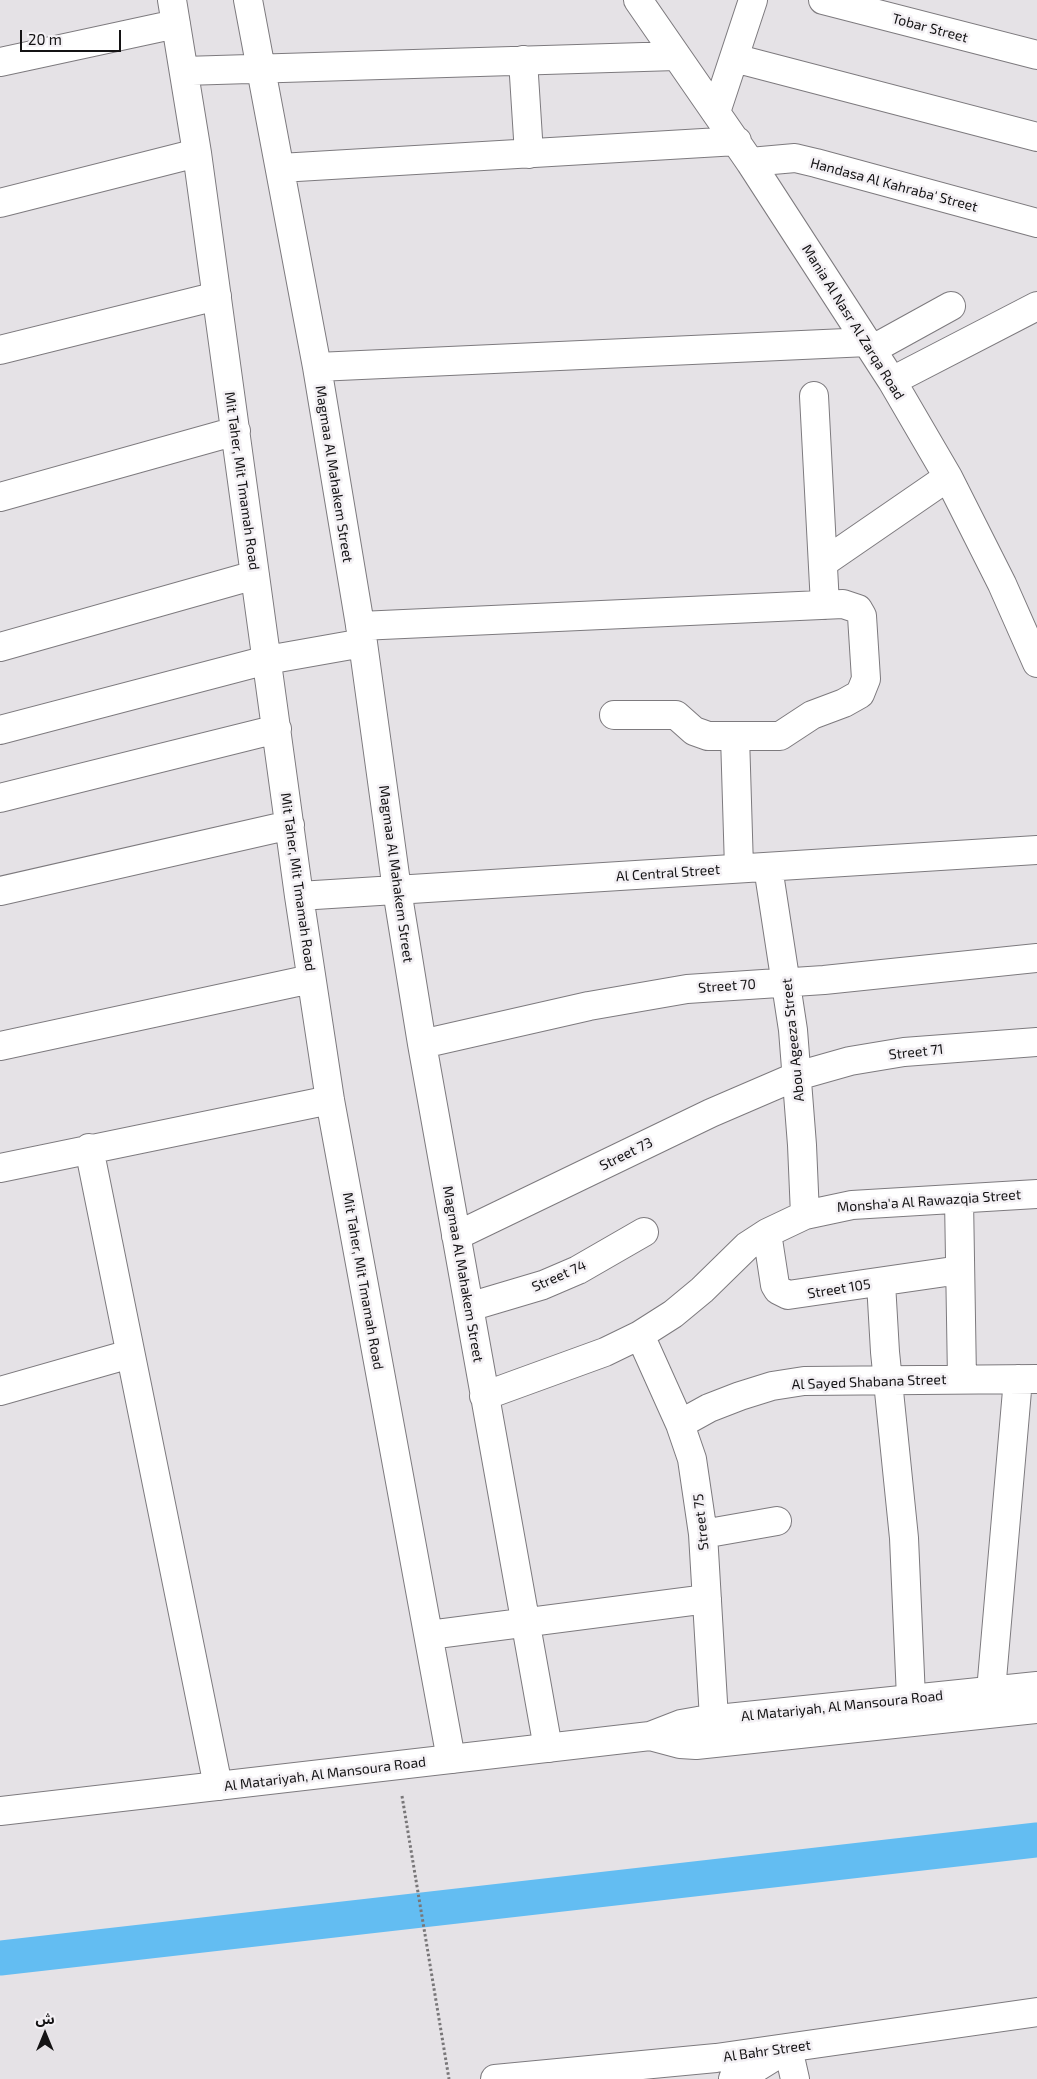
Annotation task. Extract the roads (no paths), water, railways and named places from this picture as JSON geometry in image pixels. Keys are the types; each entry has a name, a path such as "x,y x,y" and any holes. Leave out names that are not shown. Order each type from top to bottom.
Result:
{"street":[{"name":"Magmaa Al Mahakem Street","path":"248,0 317,367 361,634 397,890 422,1044 548,1748"},
{"name":"Mania Al Nasr Al Zarqa Road","path":"638,0 743,152 892,381 948,477 1002,584 1037,663"},
{"path":"716,112 753,0"},
{"name":"Tobar Street","path":"823,0 1037,56"},
{"path":"0,62 174,12"},
{"name":"Mit Taher, Mit Tmamah Road","path":"174,12 197,153 299,896 330,1100 451,1760"},
{"path":"184,71 676,56"},
{"path":"734,58 1037,137"},
{"path":"523,60 529,154"},
{"name":"Handasa Al Kahraba' Street","path":"280,168 529,154 743,152 795,158 816,163 1037,223"},
{"path":"0,203 197,153"},
{"path":"0,350 217,296"},
{"path":"317,367 870,345 951,306"},
{"path":"892,381 1037,306"},
{"path":"814,396 825,605"},
{"path":"0,497 236,431"},
{"path":"823,564 948,477"},
{"path":"0,647 255,575"},
{"path":"0,730 361,634 825,605 851,606 858,609 862,616 866,680 860,694 844,703 812,715 789,732 780,736 700,735 676,715 614,715"},
{"path":"0,798 277,729"},
{"path":"735,736 739,868"},
{"path":"0,891 290,825"},
{"name":"Al Central Street","path":"299,896 1037,850"},
{"name":"Abou Ageeza Street","path":"768,867 787,982 797,1076 805,1215"},
{"name":"Street 70","path":"422,1044 638,997 688,989 862,977 1037,958"},
{"path":"0,1046 311,979"},
{"name":"Street 71","path":"797,1076 850,1061 904,1052 1037,1042"},
{"name":"Street 73","path":"456,1236 711,1113 797,1076"},
{"path":"0,1168 89,1148 330,1100"},
{"path":"89,1148 218,1786"},
{"name":"Monsha'a Al Rawazqia Street","path":"484,1396 606,1352 640,1335 672,1314 702,1290 747,1246 766,1233 805,1215 852,1205 1037,1194"},
{"path":"959,1199 962,1380"},
{"name":"Street 74","path":"468,1307 543,1285 570,1274 644,1232"},
{"name":"Street 105","path":"766,1233 774,1280 778,1290 794,1296 960,1270"},
{"path":"881,1282 888,1381 904,1538 911,1698"},
{"name":"Street 75","path":"640,1335 680,1424 692,1459 703,1534 714,1719"},
{"path":"0,1391 130,1354"},
{"path":"991,1690 1027,1379"},
{"name":"Al Sayed Shabana Street","path":"680,1424 709,1408 772,1386 804,1381 1027,1379"},
{"path":"703,1534 777,1521"},
{"path":"428,1635 707,1599"},
{"name":"Al Matariyah, Al Mansoura Road","path":"0,1811 650,1736 681,1724 714,1719 1037,1686"},
{"name":"Al Matariyah, Al Mansoura Road","path":"650,1736 680,1744 704,1744 1037,1709"},
{"name":"Al Bahr Street","path":"495,2079 639,2066 788,2048 1037,2012"},
{"path":"733,2079 751,2071 788,2048 795,2079"}],"waterway":[{"path":"0,1958 1037,1840"}]}
